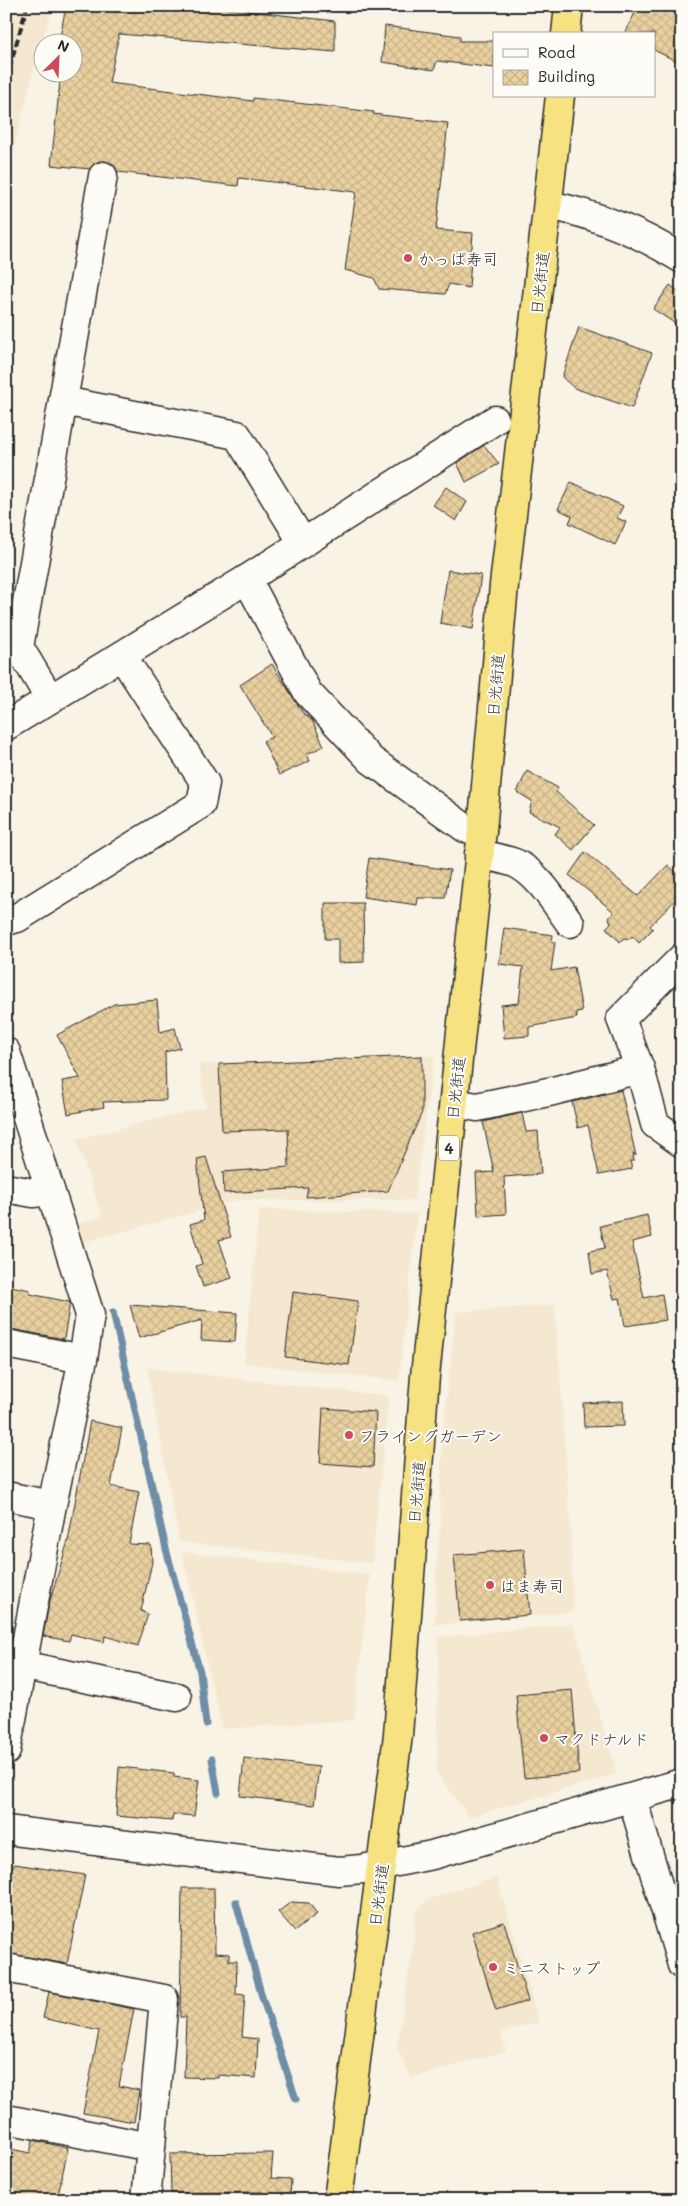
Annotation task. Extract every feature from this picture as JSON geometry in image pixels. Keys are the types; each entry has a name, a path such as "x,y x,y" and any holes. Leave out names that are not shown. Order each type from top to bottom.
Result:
{"highway":[{"path":"566,32 569,6"},
{"name":"日光街道","path":"340,2199 398,1734 424,1386 454,1103 506,569 560,98"}],"street":[{"path":"50,699 19,647 103,176"},
{"path":"548,205 582,212 601,219 661,246 682,260"},
{"path":"63,402 237,435 303,543"},
{"path":"6,726 247,579 494,420"},
{"path":"247,579 308,693 371,760 459,824 480,843 528,872 570,923"},
{"path":"6,922 25,913 201,804 205,784 122,656"},
{"path":"682,958 621,1020 640,1069 655,1124 682,1143"},
{"path":"6,1052 90,1315 83,1359 52,1505 14,1664 6,1751"},
{"path":"454,1103 477,1106 553,1091 640,1069"},
{"path":"6,1188 33,1192 50,1191"},
{"path":"6,1344 83,1359"},
{"path":"6,1496 52,1505"},
{"path":"14,1664 177,1697"},
{"path":"6,1830 340,1871 432,1855 682,1783"},
{"path":"632,1798 682,1965"},
{"path":"6,1968 164,1999 146,2200"},
{"path":"6,2119 151,2147"}],"shaded area":[{"path":"6,6 53,6 45,32 32,32 32,77 6,179"},
{"path":"434,1056 414,1200 239,1200 78,1244 73,1225 102,1216 76,1139 206,1107 198,1064"},
{"path":"259,1209 417,1213 399,1381 244,1363"},
{"path":"555,1305 571,1534 573,1612 435,1625 436,1564 441,1520 439,1514 443,1430 456,1312"},
{"path":"147,1368 389,1396 372,1563 179,1542"},
{"path":"182,1552 370,1574 354,1720 222,1729"},
{"path":"573,1624 617,1774 469,1817 437,1773 438,1637"},
{"path":"497,1877 539,2022 501,2032 506,2051 411,2078 397,2048 414,1939 415,1915 426,1900"}],"building":[{"path":"66,6 203,6 335,21 335,52 119,34 109,83 253,101 253,98 374,112 373,114 448,123 436,230 473,233 469,288 449,284 445,294 379,289 374,278 345,270 356,192 239,178 238,186 118,172 113,164 105,161 97,162 90,169 51,165 60,82 82,82 82,32 61,32"},
{"path":"638,6 682,6 682,64 656,51 656,32 626,32"},
{"path":"385,26 460,36 460,41 493,41 493,68 437,61 434,70 382,62"},
{"path":"670,285 682,294 682,328 653,309"},
{"path":"579,327 652,353 632,408 574,388 562,377"},
{"path":"484,445 499,464 466,482 457,463"},
{"path":"571,482 623,506 617,518 626,522 615,545 569,523 572,516 558,509"},
{"path":"446,487 467,502 456,521 433,505"},
{"path":"448,570 481,575 473,629 440,623"},
{"path":"272,664 303,713 312,720 324,746 307,754 310,761 279,775 263,741 272,737 240,685"},
{"path":"527,771 558,788 556,792 594,825 573,850 555,834 560,827 529,812 532,801 517,792"},
{"path":"585,852 638,896 668,865 682,878 682,893 650,926 653,929 639,943 632,936 630,939 624,938 620,942 606,928 611,923 609,918 614,912 569,875"},
{"path":"369,858 450,870 445,898 418,898 417,905 363,897"},
{"path":"325,903 363,903 364,962 338,963 338,939 325,939"},
{"path":"504,928 553,935 552,942 555,942 551,971 574,967 582,1011 576,1012 577,1018 529,1027 529,1036 504,1038 501,1005 519,1003 523,967 499,964"},
{"path":"157,1000 160,1032 175,1028 180,1048 165,1052 166,1100 103,1102 104,1107 68,1114 62,1081 80,1078 57,1035 114,1004"},
{"path":"422,1056 422,1112 388,1191 306,1197 308,1188 224,1193 223,1172 289,1167 288,1129 222,1131 219,1064"},
{"path":"621,1090 636,1156 633,1153 634,1161 630,1161 632,1169 599,1175 588,1125 578,1128 572,1102"},
{"path":"522,1113 526,1132 538,1131 541,1174 504,1177 506,1214 478,1216 476,1173 494,1172 483,1122"},
{"path":"206,1157 231,1237 219,1240 232,1278 203,1287 196,1266 202,1264 190,1224 204,1220 197,1159"},
{"path":"647,1215 652,1237 632,1242 644,1298 662,1294 666,1320 625,1326 620,1298 614,1299 607,1271 592,1274 589,1251 605,1248 600,1226"},
{"path":"6,1285 30,1290 30,1294 70,1302 64,1339 6,1328"},
{"path":"293,1292 358,1301 349,1365 285,1357"},
{"path":"130,1305 237,1313 235,1342 201,1340 202,1320 139,1338"},
{"path":"623,1401 624,1426 584,1427 583,1403"},
{"path":"323,1408 376,1412 373,1467 320,1463"},
{"path":"90,1421 122,1428 111,1486 139,1492 129,1544 151,1545 152,1562 141,1611 148,1614 138,1646 105,1636 104,1642 71,1634 69,1641 43,1636 49,1604 68,1541"},
{"path":"524,1549 530,1615 460,1621 454,1555"},
{"path":"572,1690 579,1773 524,1778 516,1695"},
{"path":"244,1758 319,1767 314,1805 240,1796"},
{"path":"119,1767 174,1773 174,1777 199,1780 194,1816 173,1814 172,1821 116,1816"},
{"path":"15,1864 85,1875 67,1964 6,1953 6,1876 7,1870"},
{"path":"182,1888 214,1888 215,1953 229,1954 229,1961 237,1961 236,1994 245,1995 242,2037 258,2039 256,2078 218,2075 218,2078 184,2077 186,2017 180,2017"},
{"path":"291,1902 309,1903 317,1914 295,1931 278,1912"},
{"path":"504,1922 528,2001 496,2011 472,1932"},
{"path":"49,1992 134,2009 119,2086 139,2090 134,2122 83,2113 99,2031 43,2018"},
{"path":"33,2140 68,2148 57,2200 6,2200 6,2148 30,2153"},
{"path":"273,2153 271,2178 291,2179 290,2200 263,2200 264,2192 171,2193 170,2154"}],"waterway":[{"path":"113,1312 166,1549 200,1672 206,1724"},
{"path":"212,1759 218,1793"},
{"path":"236,1902 262,1997 296,2099"}],"railway":[{"path":"6,19 10,6"},
{"path":"6,80 27,6"}],"place":[{"name":"かっぱ寿司","path":"408,258"},
{"name":"フライングガーデン","path":"349,1435"},
{"name":"はま寿司","path":"490,1585"},
{"name":"マクドナルド","path":"544,1738"},
{"name":"ミニストップ","path":"493,1967"}]}
